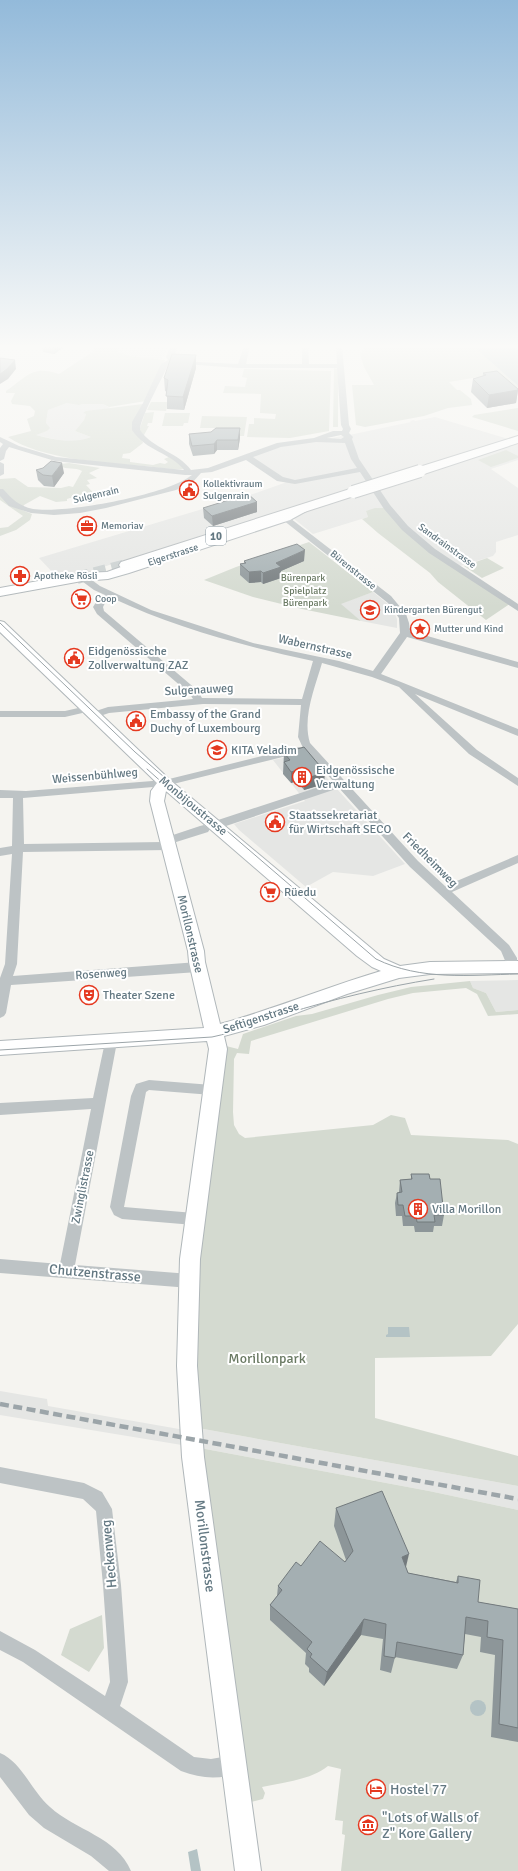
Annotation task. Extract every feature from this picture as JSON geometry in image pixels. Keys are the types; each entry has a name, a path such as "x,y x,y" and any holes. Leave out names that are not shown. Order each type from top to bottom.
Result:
{"main road":[{"name":"Eigerstrasse","path":"2,592 82,577 108,575 123,566 518,439"},
{"name":"Eigerstrasse","path":"123,566 286,518 306,507"},
{"name":"Monbijoustrasse","path":"0,625 210,827 363,952 378,963 399,972"},
{"name":"Morillonstrasse","path":"165,783 158,791 157,801 196,951 198,968 218,1049 194,1219 187,1366 192,1445 248,1871"},
{"path":"358,984 366,968 363,952"},
{"name":"Seftigenstrasse","path":"0,1048 196,1036 215,1033 296,1007 358,984 399,972 430,968 516,967"}],"street":[{"path":"138,433 143,439 182,463 189,472"},
{"path":"335,437 338,433"},
{"path":"0,439 8,444 37,455 63,460 133,468 198,472 274,447 347,436"},
{"name":"Sandrainstrasse","path":"347,436 350,448 362,469 387,507 412,535 444,559 518,608"},
{"name":"Sandrainstrasse","path":"335,437 350,448"},
{"path":"0,459 2,450 8,444"},
{"path":"246,456 286,481 295,482 362,469"},
{"path":"0,464 0,474"},
{"name":"Sulgenrain","path":"0,491 3,496 13,504 38,513 75,512 169,489 184,484 196,476 198,472"},
{"name":"Bürenstrasse","path":"286,518 396,606 404,621 405,633"},
{"name":"Wabernstrasse","path":"82,577 110,595 148,612 251,645 318,660 375,675 398,683 472,752 518,783"},
{"path":"110,595 99,604 98,607 100,612 194,692 198,701"},
{"path":"375,675 405,633 518,664"},
{"name":"Friedheimweg","path":"318,660 306,702 302,738 308,748 414,864 506,949 516,967"},
{"path":"398,683 518,733"},
{"name":"Sulgenauweg","path":"0,714 64,714 198,701 306,702"},
{"name":"Weissenbühlweg","path":"0,794 18,795 165,783 308,748"},
{"path":"0,852 30,847 168,844 210,827 340,784"},
{"path":"0,1013 5,981 11,964 18,849 18,795"},
{"path":"443,891 518,859"},
{"name":"Rosenweg","path":"5,981 198,968"},
{"name":"Zwinglistrasse","path":"66,1271 111,1042"},
{"path":"194,1219 122,1212 119,1211 117,1207 138,1096 141,1088 149,1085 212,1090"},
{"path":"0,1109 99,1103"},
{"name":"Chutzenstrasse","path":"0,1266 190,1281"},
{"name":"Heckenweg","path":"0,1475 84,1491 100,1501 104,1509 112,1585 119,1682 116,1694 108,1710"},
{"path":"0,1640 29,1656 188,1764 199,1769 209,1770 234,1765"},
{"path":"0,1763 33,1806 50,1821 109,1856 121,1871"}],"shaded area":[{"path":"40,433 81,433 91,437 76,442 35,435"},
{"path":"489,433 518,442 518,460 491,469 518,488 518,535 496,542 496,552 493,556 457,567 432,550 387,508 366,511 368,517 313,534 283,510 81,574 57,577 39,558 256,493 287,482 249,456 285,446 354,434"},
{"name":"Kindergarten Bürengut","path":"373,592 388,604 394,612 397,619 397,628 361,621 340,604"},
{"path":"296,755 308,757 405,864 373,876 333,872 306,887 239,830 234,824 305,801 273,760"},
{"path":"518,980 518,1010 496,1012 486,993 473,988 470,981"},
{"path":"388,1327 409,1327 410,1337 386,1337 388,1334"},
{"path":"0,1391 47,1399 48,1406 179,1429 198,1428 518,1486 518,1510 429,1491 200,1448 0,1415"},
{"path":"478,1700 484,1702 486,1708 484,1714 478,1716 472,1714 470,1708 472,1702"},
{"path":"197,1849 201,1871 191,1871 188,1852"}],"green space":[{"path":"22,433 41,433 36,435 71,441 91,437 81,433 139,433 143,443 130,453 123,454 122,458 130,459 130,462 153,465 160,463 165,464 168,462 164,459 169,457 181,464 183,469 168,469 73,459 37,450 8,437"},
{"path":"216,433 244,433 244,436 215,436"},
{"path":"248,433 316,433 290,438 247,437"},
{"path":"506,450 518,456 518,458 491,467 478,460"},
{"path":"69,463 100,468 89,473 97,478 87,480 90,484 86,485 99,499 91,501 70,498 67,499 67,501 56,502 40,496 24,505 22,510 32,514 30,520 16,530 0,536 0,528 8,527 23,516 0,500 0,479 15,478 28,487 73,487 82,471 60,466 60,464"},
{"path":"375,508 387,508 404,528 511,603 486,620 362,519 368,517 366,511"},
{"name":"Bürenpark","path":"309,542 373,592 341,604 361,621 253,597 204,580 236,567"},
{"path":"487,558 504,568 482,578 464,566"},
{"name":"Morillonpark","path":"470,981 473,988 486,993 496,1012 518,1010 518,1014 488,1016 477,994 466,988 413,993 388,999 251,1041 249,1054 237,1053 234,1059 234,1125 239,1134 245,1138 373,1125 391,1115 405,1118 411,1135 508,1140 518,1144 518,1324 491,1356 375,1358 375,1418 518,1456 518,1486 198,1428 193,1324 197,1249 226,1046 238,1049 243,1034 296,1016 312,1014 411,987"},
{"path":"200,1448 429,1491 518,1510 518,1871 341,1871 345,1835 342,1834 343,1821 335,1820 341,1769 328,1766 321,1771 305,1777 262,1787 265,1793 263,1799 251,1802 261,1871 256,1871"},
{"path":"102,1615 104,1648 89,1672 61,1655 70,1629"}],"building":[{"path":"239,433 238,440 217,440 214,444 192,446 189,434"},
{"path":"51,461 62,463 52,476 43,475 36,470 43,468"},
{"path":"248,494 257,502 212,516 203,508"},
{"path":"297,544 305,550 276,563 281,567 263,573 261,571 249,572 240,564 246,563 244,561"},
{"path":"304,747 325,772 305,779 297,770 291,772 284,762 290,760 284,753"},
{"name":"Villa Morillon","path":"411,1174 429,1174 430,1179 440,1179 444,1215 434,1215 435,1222 417,1222 416,1216 405,1216 403,1205 398,1205 397,1193 402,1192 400,1180 412,1179"},
{"path":"382,1491 409,1554 402,1557 408,1573 458,1583 458,1576 480,1580 478,1602 518,1609 518,1728 499,1724 503,1640 487,1637 488,1621 466,1617 463,1655 397,1642 395,1658 384,1656 386,1624 364,1619 327,1672 310,1657 312,1654 307,1649 312,1642 270,1605 282,1590 278,1586 296,1562 301,1566 320,1541 345,1562 353,1551 336,1508"}],"tunnel":[{"path":"77,578 126,565"}],"tram line":[{"path":"0,623 135,752 376,959 410,971 428,974 518,974"},
{"path":"147,769 184,802"},
{"path":"0,1050 212,1037 340,998 434,979"}],"railway":[{"path":"0,1404 518,1499"}],"place":[{"name":"Kollektivraum Sulgenrain","path":"189,490"},
{"name":"Memoriav","path":"87,526"},
{"name":"Apotheke Rösli","path":"20,576"},
{"name":"Coop","path":"81,599"},
{"name":"Kindergarten Bürengut","path":"370,610"},
{"name":"Mutter und Kind","path":"420,629"},
{"name":"Eidgenössische Zollverwaltung ZAZ","path":"74,658"},
{"name":"Embassy of the Grand Duchy of Luxembourg","path":"136,721"},
{"name":"KITA Yeladim","path":"217,750"},
{"name":"Eidgenössische Verwaltung","path":"302,777"},
{"name":"Staatssekretariat für Wirtschaft SECO","path":"275,822"},
{"name":"Rüedu","path":"270,892"},
{"name":"Theater Szene","path":"89,995"},
{"name":"Villa Morillon","path":"418,1209"},
{"name":"Hostel 77","path":"376,1789"},
{"name":"\"Lots of Walls of Z\" Kore Gallery","path":"368,1825"}],"park label":[{"name":"Spielplatz Bürenpark","path":"305,596"}]}
